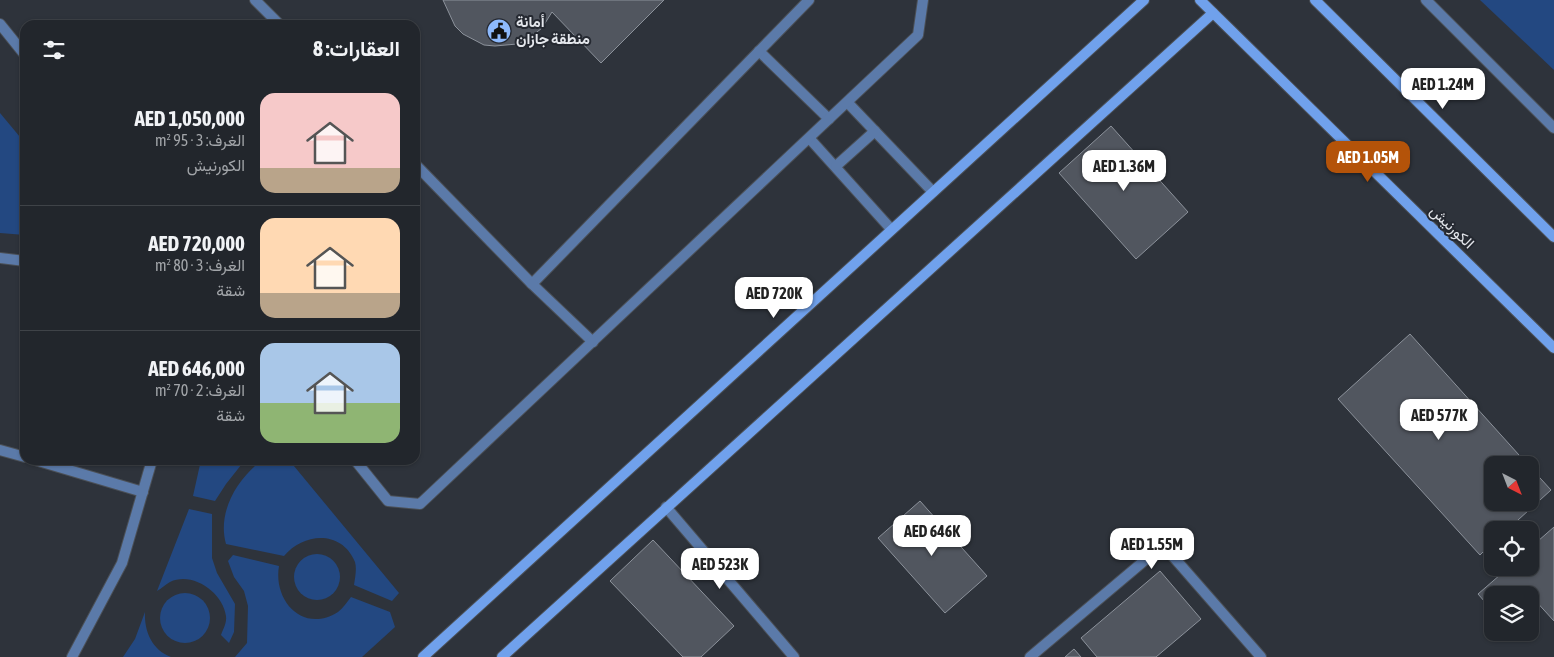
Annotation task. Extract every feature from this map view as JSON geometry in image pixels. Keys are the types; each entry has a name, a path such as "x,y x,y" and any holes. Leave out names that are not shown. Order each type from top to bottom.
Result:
{"main road":[{"path":"422,657 1144,0"},
{"name":"الكورنيش","path":"1200,0 1554,348"},
{"path":"1315,0 1554,237"},
{"path":"502,657 1213,13"}],"street":[{"path":"255,0 275,20"},
{"path":"532,284 810,0"},
{"path":"359,465 388,501 420,504 810,139 918,35 923,0"},
{"path":"1426,0 1554,128"},
{"path":"0,24 20,49"},
{"path":"759,51 829,119"},
{"path":"848,103 934,192"},
{"path":"836,166 875,131"},
{"path":"810,139 891,229"},
{"path":"420,169 532,284 593,342"},
{"path":"0,258 20,260"},
{"path":"0,450 20,456"},
{"path":"52,465 144,492"},
{"path":"72,657 122,562 151,465"},
{"path":"666,507 794,657"},
{"path":"1030,657 1163,545 1261,657"}],"shaded area":[{"path":"1480,0 1554,0 1554,70"},
{"path":"0,113 20,137 20,235 0,233"},
{"path":"200,465 241,465 215,501 193,496"},
{"path":"256,465 293,465 399,593 392,601 354,585 355,562 341,544 332,540 322,538 302,542 284,556 226,544 224,520 227,508 237,486"},
{"path":"189,509 212,514 212,558 217,573 235,604 234,632 229,643 221,635 226,621 224,607 206,586 188,579 179,579 170,582 157,591"},
{"path":"317,554 330,558 336,564 340,577 336,590 330,596 317,600 304,596 298,590 294,577 298,564 304,558"},
{"path":"233,555 279,566 278,579 286,602 302,616 313,619 325,618 338,612 351,597 390,612 395,627 362,657 235,657 247,643 248,606 244,591 234,577 228,561"},
{"path":"180,593 190,593 203,600 210,613 210,623 203,636 190,643 180,643 171,639 164,632 160,623 160,613 164,604 171,597"},
{"path":"145,612 146,626 150,639 159,650 171,657 123,657 135,639"}],"building":[{"name":"أمانة منطقة جازان","path":"443,0 664,0 601,63 552,12 542,28 527,40 517,44 484,45 463,34 455,26"},
{"path":"1111,126 1188,212 1136,259 1059,173"},
{"path":"1410,334 1520,456 1484,456 1484,511 1528,511 1517,521 1484,521 1484,551 1480,555 1338,399"},
{"path":"1539,477 1551,490 1539,501"},
{"path":"920,501 987,576 945,613 878,538"},
{"path":"1554,527 1554,621 1539,605 1539,586 1487,586 1499,576 1539,576 1539,540"},
{"path":"653,540 734,626 701,657 683,657 610,581"},
{"path":"1160,571 1201,619 1156,657 1097,657 1081,638"},
{"path":"1484,589 1484,601 1478,594"},
{"path":"1074,649 1081,657 1065,657"}],"place":[{"name":"أمانة منطقة جازان","path":"499,31"}]}
